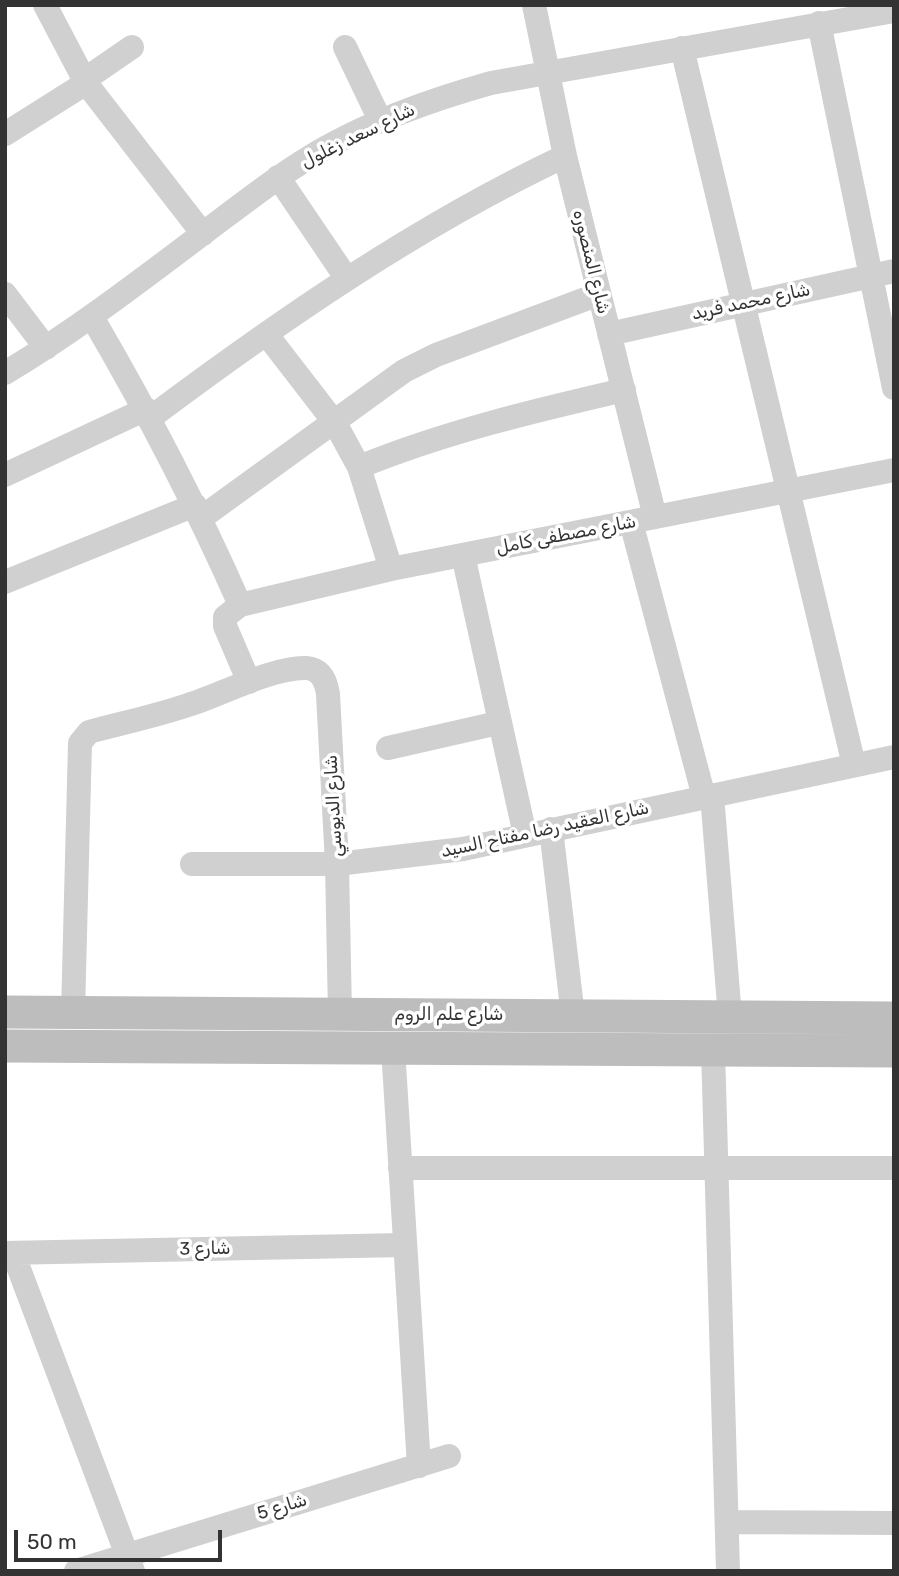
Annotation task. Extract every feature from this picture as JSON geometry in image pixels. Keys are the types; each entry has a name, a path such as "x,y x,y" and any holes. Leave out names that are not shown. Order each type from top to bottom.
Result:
{"street":[{"path":"46,5 85,82 203,233"},
{"name":"شارع المنصوره","path":"534,5 565,156 624,390 643,520 708,796 730,1017"},
{"name":"شارع سعد زغلول","path":"5,373 92,317 278,177 328,146 380,120 434,99 491,83 682,48 831,16 894,11"},
{"path":"831,16 882,274 894,388"},
{"path":"5,134 85,82 132,47"},
{"path":"345,47 380,120"},
{"path":"682,48 854,765"},
{"path":"5,474 148,413 347,279 503,185 565,156"},
{"path":"278,177 347,279"},
{"name":"شارع محمد فريد","path":"609,334 882,274"},
{"path":"5,294 47,348"},
{"path":"5,582 198,512 335,423 383,385 436,355 599,294"},
{"path":"73,1012 77,760 80,743 89,732 190,705 249,681 225,626 225,617 240,605 198,512 148,413 92,317"},
{"path":"267,335 335,423 359,467 391,569"},
{"path":"359,467 478,424 624,390"},
{"name":"شارع مصطفى كامل","path":"240,605 391,569 894,470"},
{"path":"463,555 498,723 525,835"},
{"name":"شارع الديوسي","path":"249,681 309,668 320,673 326,682 337,864 340,1015"},
{"path":"388,748 498,723"},
{"name":"شارع العقيد رضا مفتاح السيد","path":"192,864 337,864 425,855 894,757"},
{"path":"551,829 573,1016"},
{"name":"شارع علم الروم","path":"5,1012 894,1018"},
{"path":"526,1049 528,1016"},
{"name":"شارع علم الروم","path":"5,1046 894,1051"},
{"path":"393,1048 419,1466"},
{"path":"713,1050 728,1571"},
{"path":"400,1168 894,1168"},
{"name":"شارع 3","path":"9,1253 404,1245"},
{"path":"9,1253 130,1562"},
{"name":"شارع 5","path":"76,1571 130,1562 449,1456"},
{"path":"727,1522 894,1522"}]}
